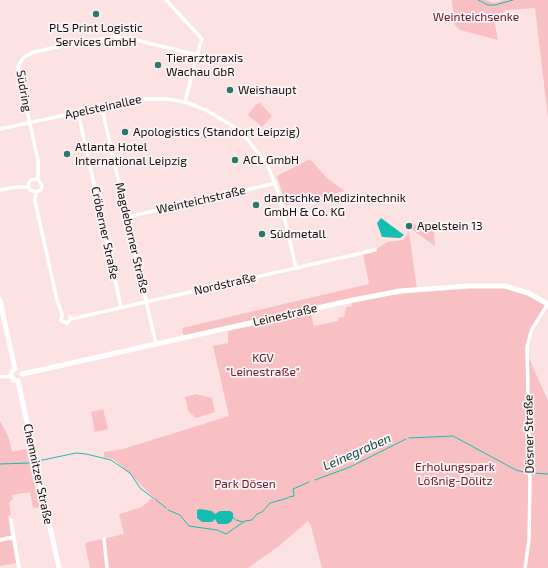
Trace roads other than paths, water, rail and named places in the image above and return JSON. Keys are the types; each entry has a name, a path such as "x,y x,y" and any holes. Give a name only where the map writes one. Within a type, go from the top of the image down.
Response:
{"main road":[{"name":"Leinestraße","path":"22,374 400,291 499,286 528,293 548,304"},
{"path":"0,300 15,369"},
{"path":"15,369 20,370 22,374 22,378 18,381 14,380 11,376 12,371 15,369"},
{"name":"Chemnitzer Straße","path":"18,381 59,568"}],"street":[{"path":"166,0 202,39 185,102"},
{"name":"Südring","path":"36,179 38,160 18,66 24,57 34,52 81,42 115,37 136,40 197,55"},
{"name":"Apelsteinallee","path":"0,129 93,109 101,110 108,105 143,98 157,98 185,102 206,110 222,119 247,139 267,164 276,183 296,268"},
{"name":"Magdeborner Straße","path":"101,110 103,113 156,344"},
{"name":"Cröberner Straße","path":"78,112 121,307"},
{"path":"28,187 30,181 36,179 41,181 42,187 36,192 35,201 57,300 62,314"},
{"name":"Weinteichstraße","path":"127,217 276,183"},
{"path":"0,190 16,187 28,187 32,191 36,192"},
{"name":"Nordstraße","path":"70,317 68,323 63,323 60,319 62,314 66,313 70,317 75,317 376,250"},
{"name":"Dösner Straße","path":"525,568 529,540 530,483 527,347 532,329 548,304"},
{"path":"0,377 11,376"},
{"path":"11,520 19,568"},
{"path":"0,540 13,538"},
{"path":"104,539 107,568"}],"water":[{"path":"381,218 404,235 400,238 382,237 377,223"},
{"path":"197,510 212,511 215,514 220,511 230,511 233,513 233,518 231,522 227,524 218,524 215,519 212,522 202,522 197,518"}],"waterway":[{"path":"478,0 488,5 495,5 513,0"},
{"name":"Leinegraben","path":"409,438 453,436 516,470 527,473"},
{"name":"Leinegraben","path":"315,480 350,467 406,439"},
{"name":"Leinegraben","path":"38,461 76,453 111,460 130,473 140,488 153,498"},
{"name":"Leinegraben","path":"0,464 30,463"},
{"name":"Leinegraben","path":"533,473 548,474"},
{"name":"Leinegraben","path":"289,497 294,496 293,489 309,482"},
{"name":"Leinegraben","path":"168,510 180,515 189,526 217,530 226,534 245,521 252,520 270,503 288,498"},
{"name":"Leinegraben","path":"155,499 166,508"},
{"name":"Leinegraben","path":"236,520 243,522"}],"place":[{"name":"PLS Print Logistic Services GmbH","path":"96,14"},
{"name":"Tierarztpraxis Wachau GbR","path":"158,65"},
{"name":"Weishaupt","path":"230,90"},
{"name":"Apologistics (Standort Leipzig)","path":"125,132"},
{"name":"Atlanta Hotel International Leipzig","path":"67,154"},
{"name":"ACL GmbH","path":"235,160"},
{"name":"dantschke Medizintechnik GmbH & Co. KG","path":"256,205"},
{"name":"Apelstein 13","path":"409,226"},
{"name":"Südmetall","path":"262,234"}],"park label":[{"name":"Weinteichsenke","path":"476,17"},
{"name":"KGV \"Leinestraße\"","path":"263,365"},
{"name":"Erholungspark Lößnig-Dölitz","path":"455,474"},
{"name":"Park Dösen","path":"245,484"}]}
